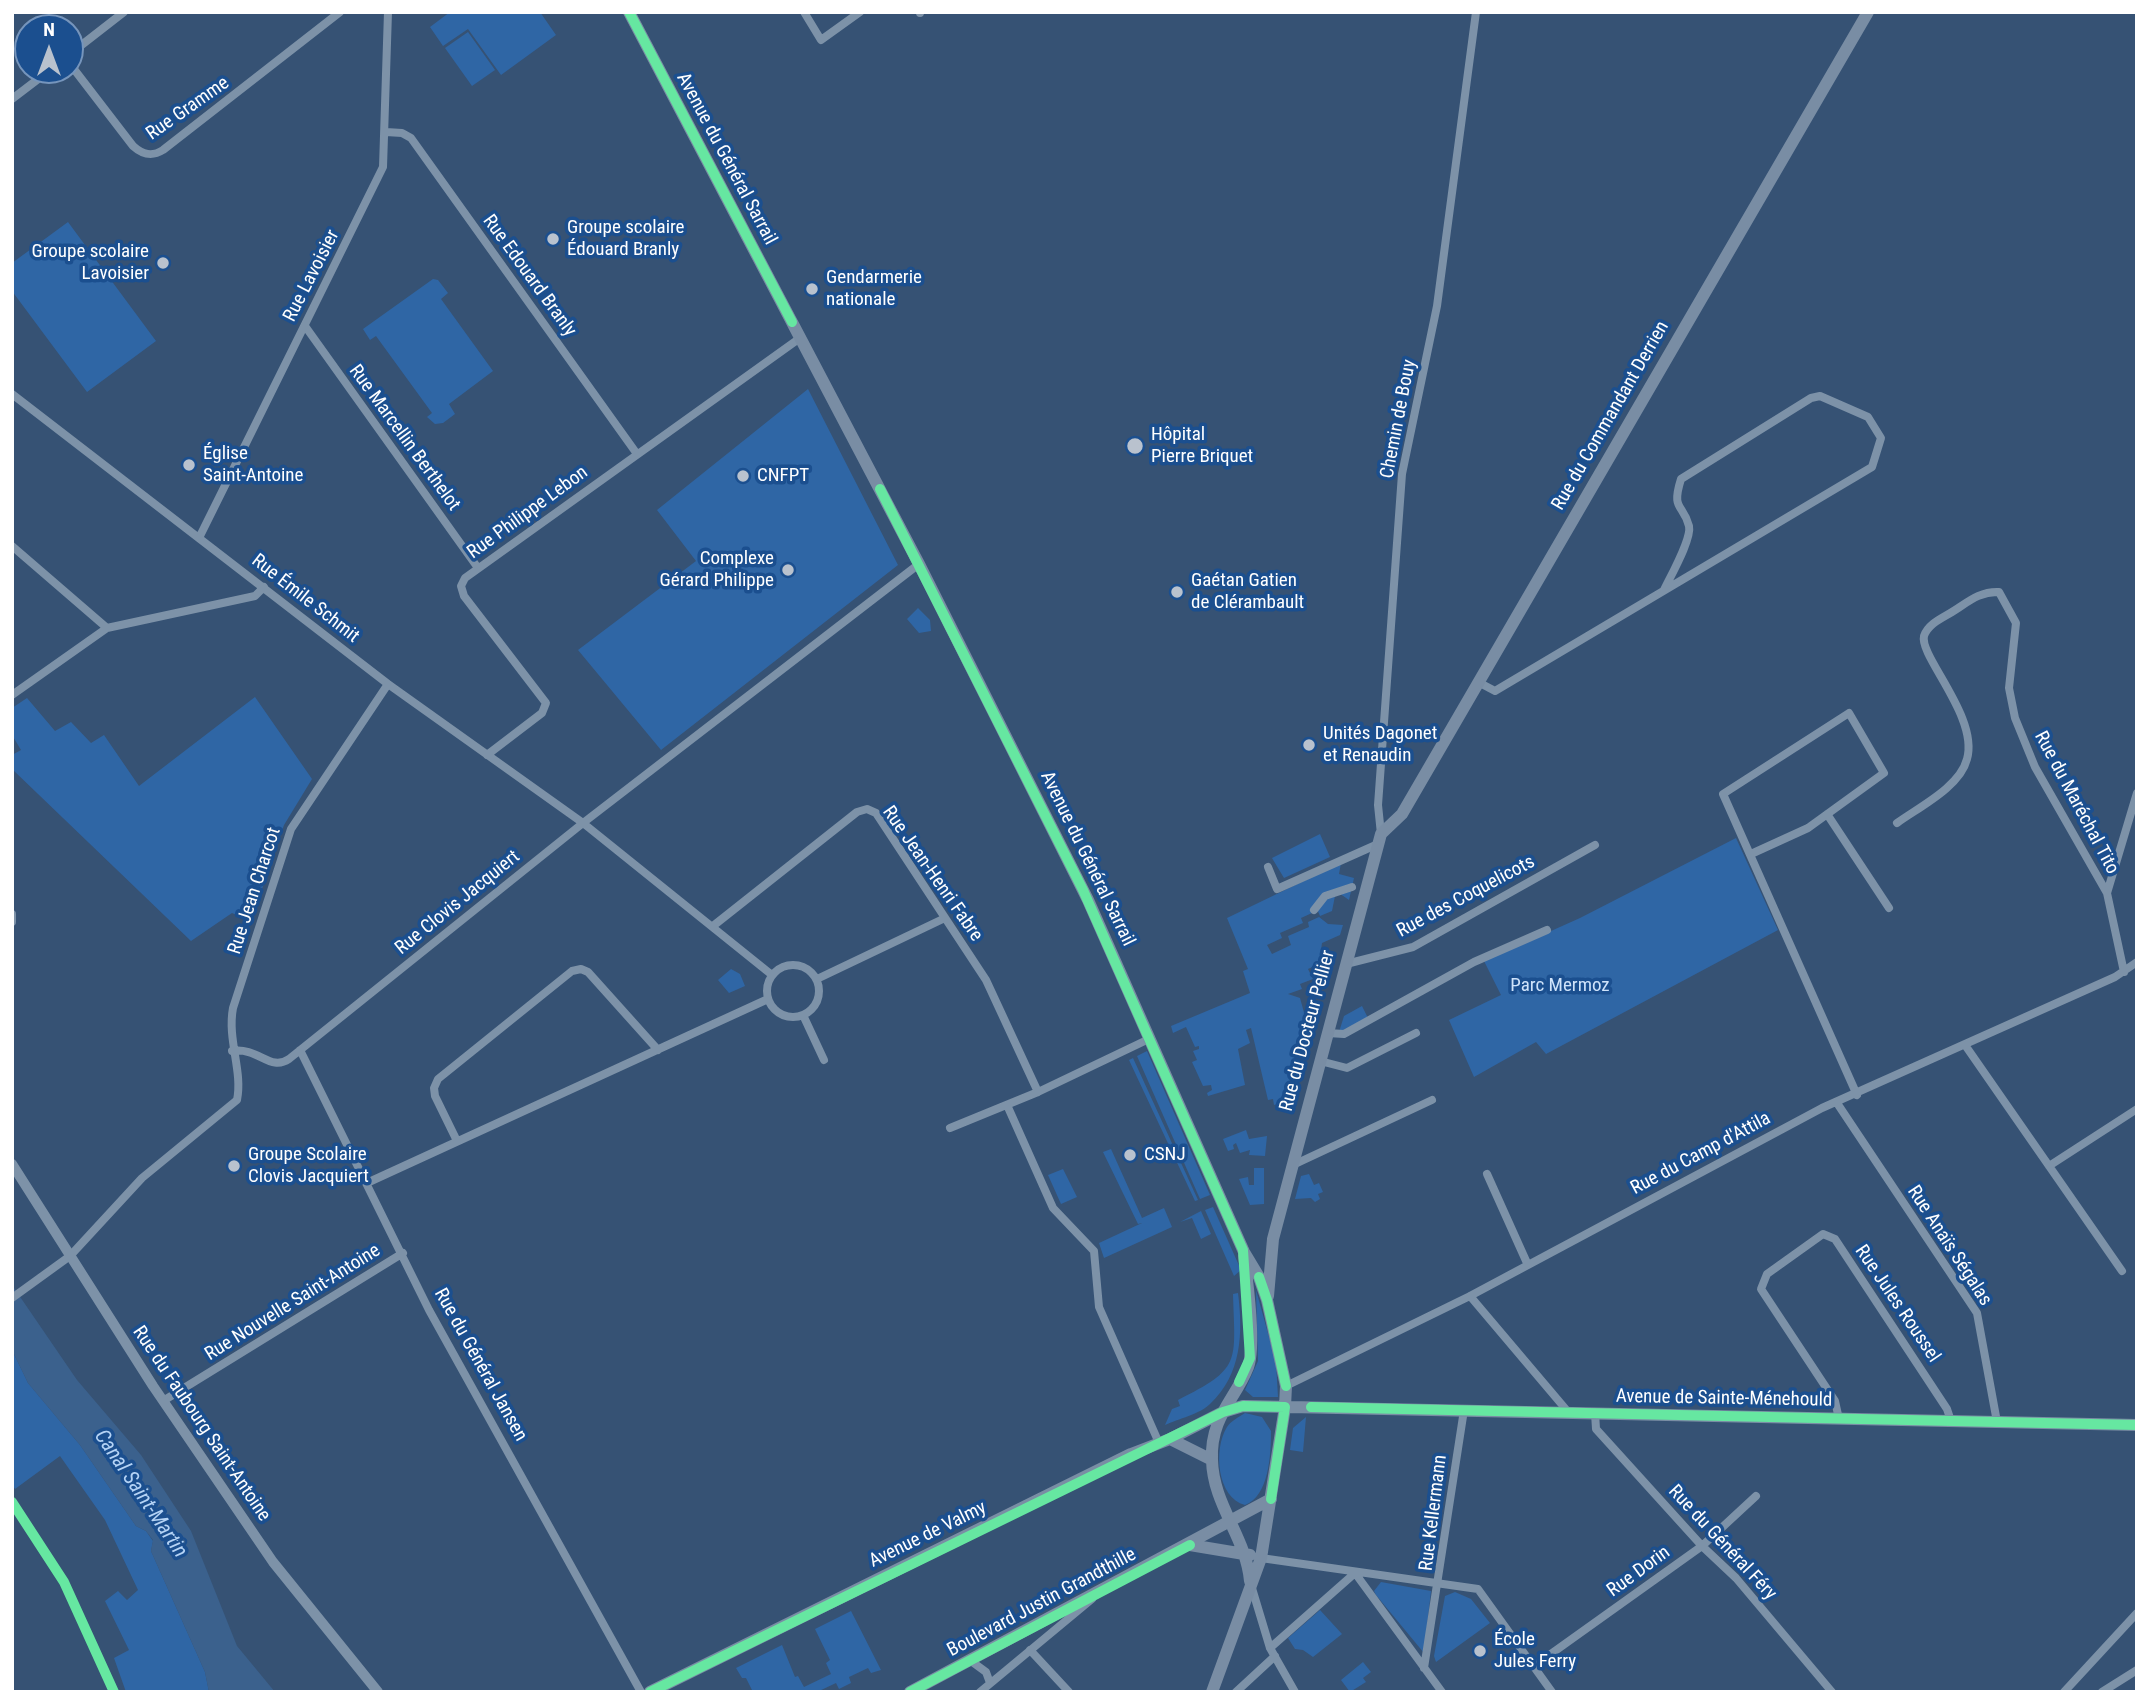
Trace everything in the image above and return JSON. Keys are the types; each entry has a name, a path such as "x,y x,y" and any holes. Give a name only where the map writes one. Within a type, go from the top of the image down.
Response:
{"main road":[{"name":"Avenue du Général Sarrail","path":"629,12 919,564 1079,881 1151,1038 1254,1277"},
{"name":"Rue du Commandant Derrien","path":"1380,839 1402,814 1868,12"},
{"name":"Rue du Docteur Pellier","path":"1267,1300 1273,1239 1380,839"},
{"name":"Rue du Docteur Pellier","path":"1254,1277 1273,1239"},
{"path":"1212,1692 1250,1581 1261,1558 1285,1406 1286,1386 1267,1300 1254,1277"},
{"path":"1250,1581 1246,1554 1224,1527 1212,1460 1215,1431 1250,1358 1254,1277"},
{"name":"Avenue de Sainte-Ménehould","path":"1223,1412 1243,1406 1285,1406 2137,1425"},
{"name":"Avenue de Valmy","path":"650,1692 1131,1454 1165,1441 1223,1412"},
{"path":"1165,1441 1212,1460"},
{"name":"Boulevard Justin Grandthille","path":"910,1692 1224,1527 1271,1499"},
{"path":"1223,1510 1246,1515"},
{"path":"1190,1545 1261,1558"}],"street":[{"path":"84,43 124,12"},
{"name":"Rue Gramme","path":"84,82 133,146 139,152 151,155 182,136 340,12"},
{"name":"Rue Lavoisier","path":"199,538 383,167 388,12"},
{"path":"804,12 821,40 860,12"},
{"name":"Chemin de Bouy","path":"1380,839 1378,805 1402,474 1437,306 1476,12"},
{"path":"12,99 32,84"},
{"name":"Rue Edouard Branly","path":"386,132 402,133 411,138 637,454"},
{"name":"Rue Marcellin Berthelot","path":"304,326 478,568"},
{"name":"Rue Philippe Lebon","path":"487,755 542,713 546,703 464,596 462,582 800,338"},
{"name":"Rue Émile Schmit","path":"12,394 388,684 583,823"},
{"path":"1478,682 1495,691 1872,467 1881,438 1868,417 1820,396 1811,398 1681,479 1676,495 1680,511 1689,525 1689,535 1664,590"},
{"path":"12,546 107,628"},
{"name":"Rue Clovis Jacquiert","path":"232,1051 253,1051 273,1064 282,1063 583,823 919,564"},
{"path":"12,695 107,628 255,596 264,587"},
{"name":"Rue du Maréchal Tito","path":"1897,823 1958,778 1967,761 1969,747 1956,701 1924,648 1924,636 1931,625 1985,592 1999,592 2016,623 2009,688 2015,718 2035,767 2107,893"},
{"name":"Rue Jean Charcot","path":"232,1051 230,1025 233,1008 291,829 388,684"},
{"path":"1751,854 1808,828 1884,773 1849,713 1723,794 1857,1095"},
{"path":"2124,972 2107,893 2137,793"},
{"name":"Rue Jean-Henri Fabre","path":"713,926 857,812 867,809 876,813 986,981 1038,1092"},
{"path":"1827,814 1889,908"},
{"path":"583,823 772,975"},
{"path":"1268,867 1277,888 1380,839"},
{"name":"Rue des Coquelicots","path":"1346,964 1413,947 1595,845"},
{"path":"1314,910 1325,896 1352,887"},
{"path":"12,914 12,922"},
{"path":"817,979 945,918"},
{"path":"1328,1033 1344,1034 1474,962 1547,930"},
{"name":"Rue du Camp d'Attila","path":"1286,1386 1470,1296 1741,1150 1837,1103 2124,972 2137,962"},
{"path":"795,964 804,967 817,979 818,1000 803,1015 786,1016 772,1007 767,991 772,975 778,969 795,964"},
{"path":"457,1141 435,1096 434,1088 438,1079 572,971 581,969 589,972 658,1050"},
{"path":"369,1182 768,999"},
{"path":"803,1015 824,1060"},
{"path":"1320,1060 1348,1069 1416,1033"},
{"path":"950,1128 999,1105 1007,1105 1038,1092 1151,1038"},
{"path":"1965,1045 2122,1271"},
{"name":"Rue du Général Jansen","path":"300,1050 369,1182 429,1310 641,1692"},
{"path":"12,1298 70,1256 142,1178 237,1100 239,1090 232,1051"},
{"path":"1293,1166 1432,1100"},
{"name":"Rue Anaïs Ségalas","path":"1837,1103 1977,1313 1997,1422"},
{"path":"1007,1105 1053,1208 1094,1251 1099,1307 1165,1441"},
{"path":"2049,1166 2137,1110"},
{"name":"Rue du Faubourg Saint-Antoine","path":"12,1164 163,1401 273,1562 378,1692"},
{"path":"1487,1174 1527,1263"},
{"name":"Rue Jules Roussel","path":"1839,1419 1835,1401 1761,1289 1767,1274 1823,1234 1835,1239 1947,1409 1951,1421"},
{"name":"Rue Nouvelle Saint-Antoine","path":"163,1401 403,1253"},
{"path":"1470,1296 1569,1413"},
{"name":"Rue Kellermann","path":"1464,1410 1440,1582 1478,1589 1552,1692"},
{"name":"Rue du Général Féry","path":"1595,1413 1596,1429 1702,1546 1736,1578 1832,1692"},
{"name":"Rue Dorin","path":"1534,1666 1702,1546 1756,1496"},
{"path":"12,1502 64,1582 114,1692"},
{"path":"1261,1558 1355,1573 1440,1582 1424,1668"},
{"path":"1236,1692 1273,1652 1355,1573"},
{"path":"1355,1573 1442,1692"},
{"path":"1250,1581 1273,1652 1295,1692"},
{"path":"980,1692 1100,1593"},
{"path":"2064,1692 2137,1613"},
{"path":"1030,1650 1069,1692"},
{"path":"971,1661 986,1672 990,1683"},
{"path":"2102,1692 2137,1670"}],"green space":[{"path":"450,12 540,12 556,35 501,75 468,29 443,46 430,27"},
{"path":"468,32 495,70 472,86 445,48"},
{"path":"68,222 156,341 87,392 12,291 12,263"},
{"path":"433,279 438,280 448,293 441,299 493,371 449,404 455,414 443,423 435,424 427,417 432,413 376,336 370,340 363,329"},
{"name":"Complexe Gérard Philippe","path":"808,389 898,565 661,750 578,650 696,561 657,510"},
{"path":"918,608 930,620 931,631 919,633 907,619"},
{"path":"255,697 312,779 284,825 251,921 232,913 191,941 12,769 12,755 21,750 12,735 12,708 27,698 55,731 71,722 91,743 104,735 139,786"},
{"path":"1320,834 1330,857 1284,878 1272,858"},
{"name":"Parc Mermoz","path":"1736,838 1778,930 1546,1054 1536,1042 1474,1077 1449,1020 1501,995 1484,961 1580,918"},
{"path":"1341,863 1339,874 1354,878 1349,900 1336,891 1332,911 1320,916 1317,909 1311,911 1312,913 1301,918 1303,923 1280,933 1282,938 1267,945 1272,954 1291,945 1288,936 1309,927 1308,922 1319,917 1328,924 1343,925 1340,935 1322,943 1319,964 1308,969 1313,979 1300,984 1302,989 1288,994 1300,998 1305,1016 1308,1015 1301,1047 1296,1047 1287,1101 1274,1105 1273,1099 1268,1100 1251,1028 1246,1030 1250,1043 1238,1049 1245,1085 1208,1096 1207,1093 1212,1090 1211,1085 1203,1086 1192,1062 1197,1060 1193,1051 1199,1049 1199,1046 1195,1047 1186,1027 1173,1033 1171,1026 1250,993 1243,971 1248,969 1227,918"},
{"path":"731,969 740,974 745,986 729,993 718,980"},
{"path":"1362,1006 1368,1018 1339,1032 1344,1016"},
{"path":"1147,1051 1210,1195 1200,1199 1137,1056"},
{"path":"1133,1058 1198,1200 1195,1201 1129,1060"},
{"path":"1246,1130 1249,1139 1267,1136 1265,1156 1249,1155 1250,1150 1240,1153 1236,1143 1233,1145 1234,1149 1228,1151 1223,1139"},
{"path":"1111,1149 1142,1218 1164,1208 1172,1227 1104,1258 1099,1243 1142,1223 1138,1224 1103,1152"},
{"path":"1254,1168 1264,1168 1264,1204 1250,1205 1239,1179 1248,1177 1249,1185 1254,1185"},
{"path":"1063,1169 1077,1197 1061,1204 1048,1175"},
{"path":"1309,1174 1314,1185 1319,1183 1323,1192 1318,1194 1320,1199 1315,1202 1311,1198 1295,1199 1301,1176"},
{"path":"1213,1207 1241,1270 1234,1276 1205,1210"},
{"path":"1201,1211 1211,1234 1201,1239 1192,1218 1180,1222"},
{"path":"1256,1290 1276,1362 1278,1397 1253,1397 1245,1390 1258,1361"},
{"path":"1238,1293 1240,1338 1229,1380 1206,1408 1165,1425 1172,1409 1180,1406 1178,1400 1214,1380 1230,1361 1234,1335 1233,1294"},
{"path":"12,1350 28,1383 80,1445 136,1526 146,1531 153,1541 151,1551 205,1672 209,1692 126,1692 114,1658 129,1650 105,1601 118,1591 127,1600 138,1590 105,1520 60,1456 15,1489 12,1484"},
{"path":"1245,1413 1262,1417 1271,1431 1269,1463 1264,1484 1253,1500 1245,1505 1228,1493 1220,1472 1219,1460 1227,1427"},
{"path":"1306,1417 1303,1452 1290,1450 1293,1428"},
{"path":"1381,1582 1431,1591 1424,1653 1376,1595 1374,1591"},
{"path":"1455,1592 1471,1599 1490,1623 1436,1662 1434,1656 1445,1596"},
{"path":"1320,1610 1342,1634 1313,1657 1303,1650 1295,1649 1288,1638"},
{"path":"851,1611 881,1670 871,1673 868,1668 849,1677 851,1683 839,1689 836,1683 817,1692 753,1692 746,1678 742,1678 736,1668 782,1645 795,1677 798,1676 804,1687 831,1674 826,1663 830,1660 815,1629"},
{"path":"1363,1662 1371,1672 1363,1678 1366,1682 1350,1692 1341,1680"}],"water":[{"name":"Canal Saint-Martin","path":"12,1285 77,1380 141,1455 191,1531 237,1646 275,1692 209,1692 205,1672 151,1551 153,1540 146,1531 136,1526 80,1445 28,1383 12,1350"}],"cycle path":[{"path":"629,12 792,322"},
{"path":"880,489 1083,890 1243,1250 1250,1358 1239,1382"},
{"path":"1259,1277 1267,1300 1286,1386"},
{"path":"650,1692 1223,1412 1243,1406 1285,1407 1271,1499"},
{"path":"1311,1407 2137,1425"},
{"path":"12,1502 64,1582 114,1692"},
{"path":"910,1692 1190,1545"}],"place":[{"name":"Groupe scolaire Édouard Branly","path":"553,239"},
{"name":"Groupe scolaire Lavoisier","path":"163,263"},
{"name":"Gendarmerie nationale","path":"812,289"},
{"name":"Hôpital Pierre Briquet","path":"1135,446"},
{"name":"Église Saint-Antoine","path":"189,465"},
{"name":"CNFPT","path":"743,476"},
{"name":"Complexe Gérard Philippe","path":"788,570"},
{"name":"Gaétan Gatien de Clérambault","path":"1177,592"},
{"name":"Unités Dagonet et Renaudin","path":"1309,745"},
{"name":"CSNJ","path":"1130,1155"},
{"name":"Groupe Scolaire Clovis Jacquiert","path":"234,1166"},
{"name":"École Jules Ferry","path":"1480,1651"}]}
